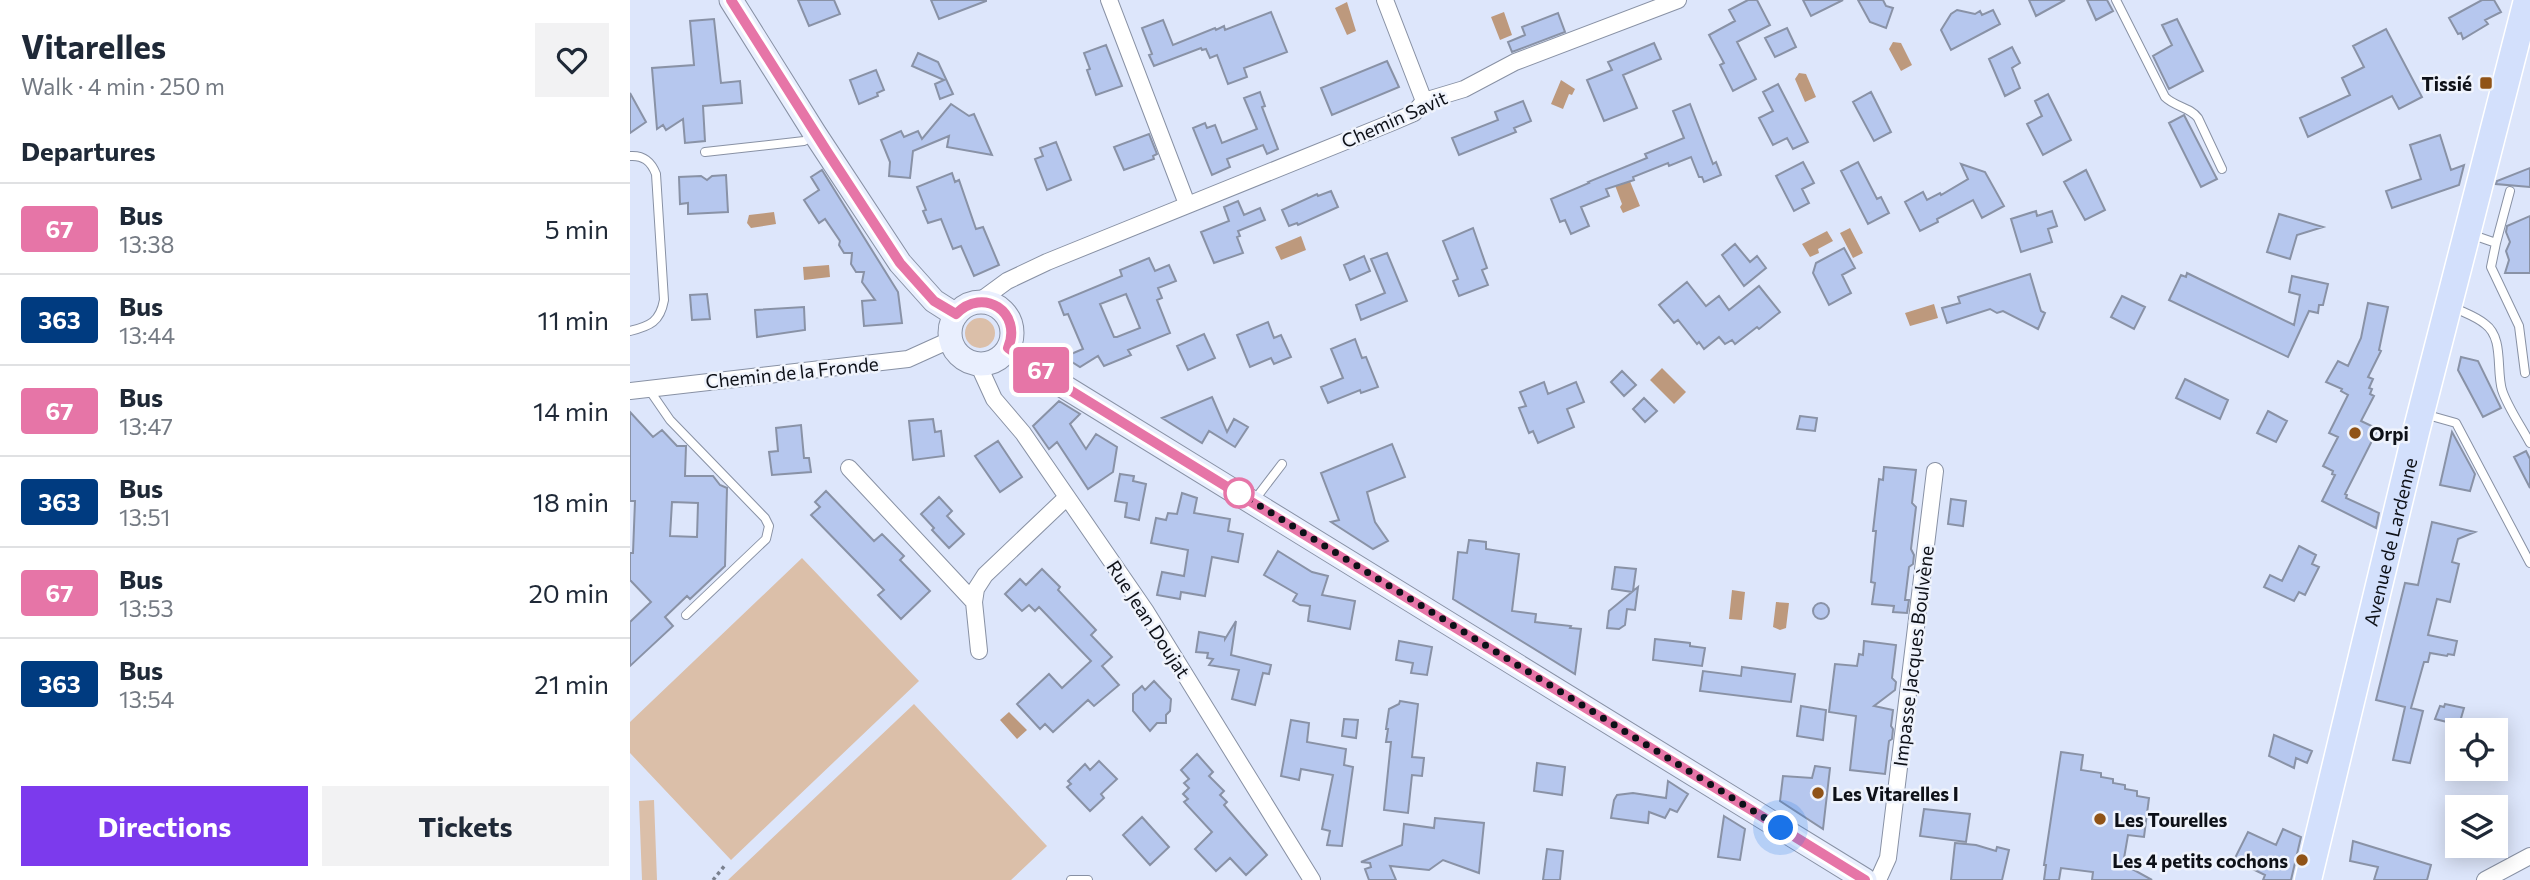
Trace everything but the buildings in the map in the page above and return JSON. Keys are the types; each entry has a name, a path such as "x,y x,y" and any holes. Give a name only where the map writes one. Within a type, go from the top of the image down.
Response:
{"main road":[{"path":"731,0 900,263 934,301 956,314"},
{"name":"Avenue de Lardenne","path":"2308,880 2421,413 2527,0"},
{"path":"977,303 991,303 1006,315 1011,328 1008,348 992,362 978,364 957,354 950,340 956,314 965,306 977,303"},
{"path":"1008,348 1060,384 1865,880"}],"street":[{"path":"1110,0 1187,204"},
{"path":"1385,0 1424,101"},
{"name":"Chemin Savit","path":"977,303 1023,273 1414,113 1424,101 1464,89 1515,62 1678,0"},
{"name":"Chemin de la Fronde","path":"630,391 908,359 950,340"},
{"name":"Rue Jean Doujat","path":"978,364 994,399 1023,433 1145,610 1312,880"},
{"path":"849,468 974,602"},
{"name":"Impasse Jacques Boulvène","path":"1878,880 1888,858 1935,471"},
{"path":"979,651 974,602 976,589 985,575 1067,497"},
{"path":"2485,880 2530,856"}],"lane":[{"path":"2116,0 2165,97 2198,118 2222,169"},
{"path":"705,152 804,141 815,134"},
{"path":"630,156 638,155 647,160 656,174 664,300 662,313 655,321 630,331"},
{"path":"2510,191 2491,267 2519,326 2525,373"},
{"path":"2467,233 2496,243"},
{"path":"2449,305 2485,324 2493,332 2497,341 2499,378 2503,393 2530,443"},
{"path":"649,388 670,420 765,518 769,526 766,539 686,615"},
{"path":"2421,413 2456,423 2530,563"},
{"path":"1253,502 1282,464"},
{"path":"1071,880 1087,880"}],"path":[{"path":"713,880 726,864"}],"shaded area":[{"path":"1347,2 1356,31 1347,35 1335,8"},
{"path":"1504,12 1512,35 1500,40 1491,17"},
{"path":"1893,42 1901,43 1912,65 1901,71 1889,49"},
{"path":"1799,73 1806,74 1816,97 1805,102 1795,79"},
{"path":"1561,80 1575,89 1572,95 1569,94 1563,109 1551,104"},
{"path":"1627,174 1640,206 1623,213 1613,180"},
{"path":"774,212 776,224 751,228 747,223 749,215"},
{"path":"1850,228 1863,253 1853,258 1840,233"},
{"path":"1827,231 1833,241 1810,257 1802,244"},
{"path":"1301,236 1306,250 1281,260 1275,247"},
{"path":"829,265 830,277 804,280 803,267"},
{"path":"1934,304 1938,318 1910,326 1905,313"},
{"path":"980,318 991,322 995,333 991,344 980,348 969,344 965,333 969,322"},
{"path":"1662,368 1686,392 1674,404 1650,380"},
{"path":"802,558 919,681 731,860 630,753 630,722"},
{"path":"1732,590 1745,592 1742,620 1729,619"},
{"path":"1776,602 1789,603 1786,628 1780,630 1773,627"},
{"path":"914,704 1047,846 1011,880 728,880"},
{"path":"1009,712 1027,730 1017,739 1000,720"},
{"path":"654,800 657,880 642,880 639,801"}],"bus line":[{"name":"67","path":"731,0 877,229 900,263 934,301 956,314 971,304 986,302 997,306 1006,315 1011,328 1008,348 1060,384 1865,880"}],"place":[{"name":"Tissié","path":"2486,83"},
{"name":"Orpi","path":"2355,433"},
{"name":"Les Vitarelles I","path":"1818,793"},
{"name":"Les Tourelles","path":"2100,819"},
{"name":"Les 4 petits cochons","path":"2302,860"}],"route":[{"path":"1239,493 1781,828"}]}
